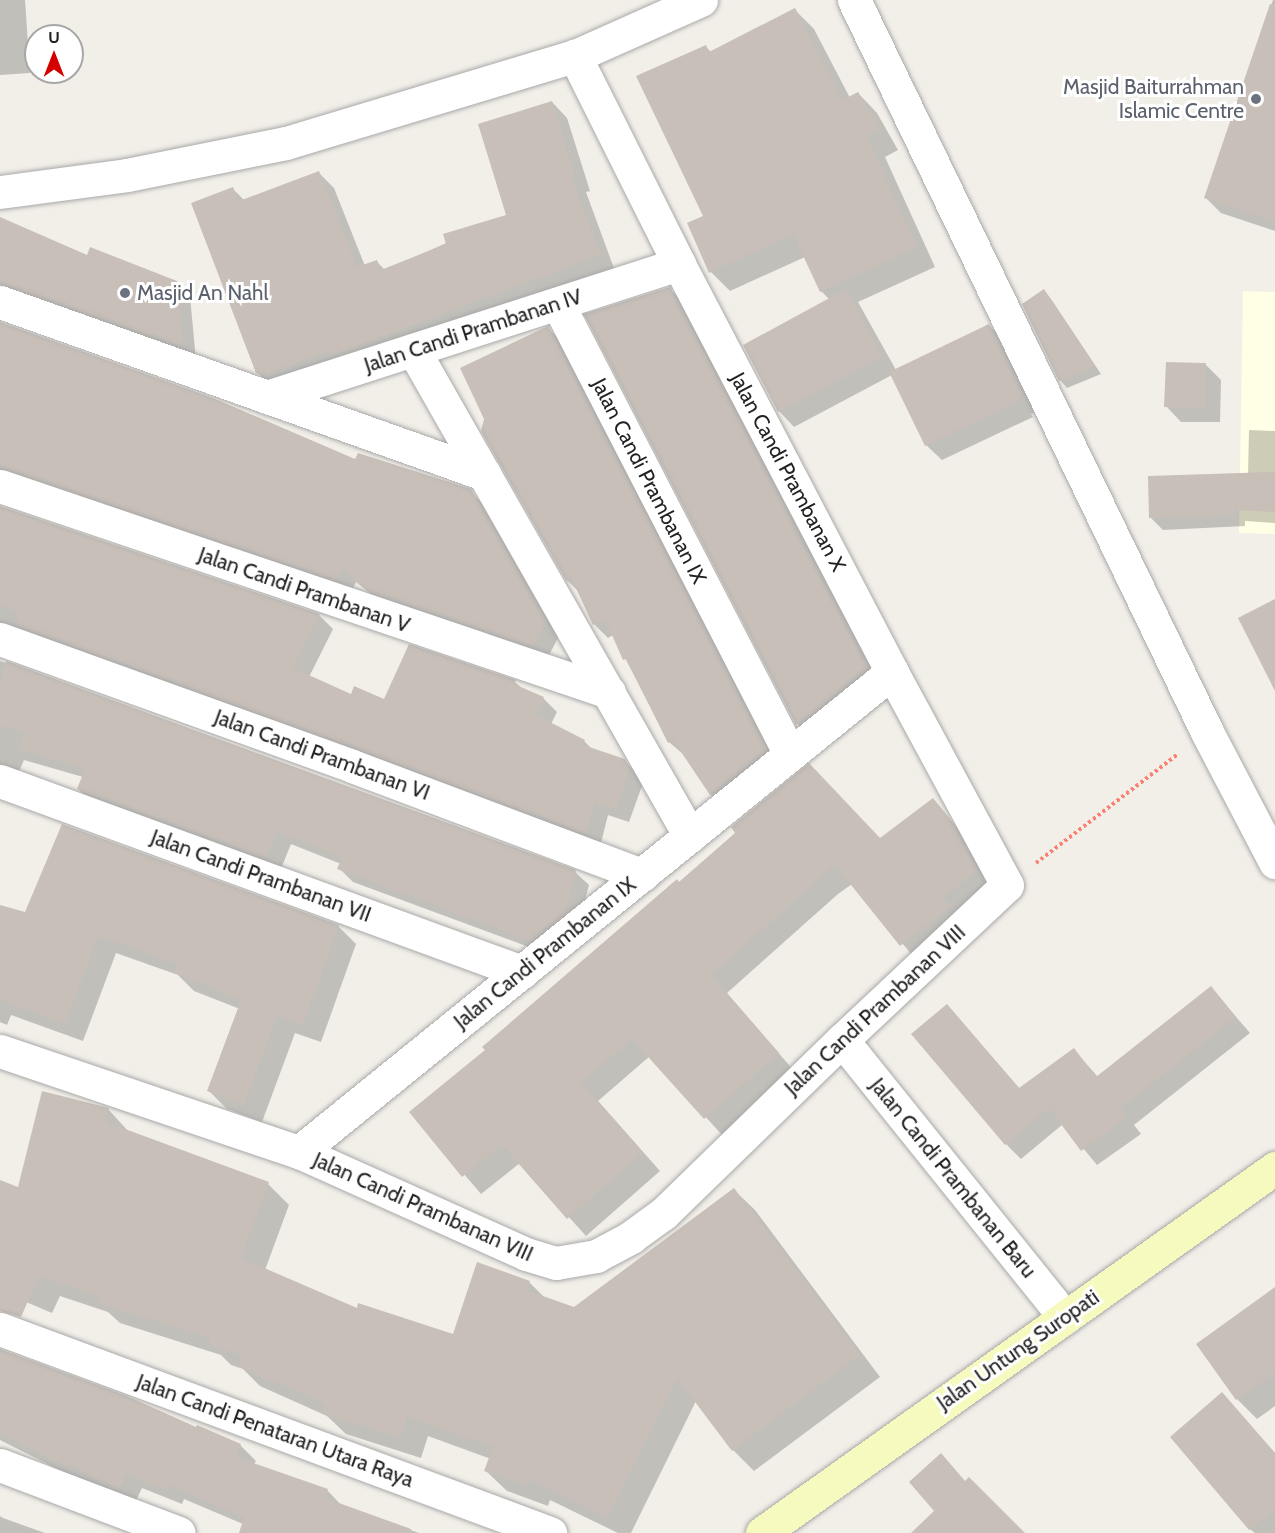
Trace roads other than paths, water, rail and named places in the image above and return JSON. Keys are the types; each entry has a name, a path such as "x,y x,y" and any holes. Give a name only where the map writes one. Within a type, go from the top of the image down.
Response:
{"main road":[{"name":"Jalan Untung Suropati","path":"762,1533 1275,1168"}],"street":[{"path":"0,192 127,175 286,143 575,56 701,0"},
{"path":"854,0 1208,732 1275,862"},
{"name":"Jalan Candi Prambanan X","path":"575,56 679,264 892,672 1007,885"},
{"name":"Jalan Candi Prambanan IV","path":"267,397 679,264"},
{"path":"0,302 484,474"},
{"name":"Jalan Candi Prambanan IX","path":"558,304 790,754"},
{"path":"414,351 690,836"},
{"name":"Jalan Candi Prambanan V","path":"0,486 609,692"},
{"name":"Jalan Candi Prambanan VI","path":"0,639 352,766 642,875"},
{"name":"Jalan Candi Prambanan IX","path":"299,1152 892,672"},
{"name":"Jalan Candi Prambanan VII","path":"0,781 522,972"},
{"name":"Jalan Candi Prambanan VIII","path":"0,1051 299,1152 526,1254 556,1263 596,1256 631,1237 664,1213 842,1040 1007,885"},
{"name":"Jalan Candi Prambanan Baru","path":"842,1040 1065,1317"},
{"name":"Jalan Candi Penataran Utara Raya","path":"0,1329 550,1533"},
{"path":"0,1465 165,1531"}],"place":[{"name":"Masjid Baiturrahman Islamic Centre","path":"1256,99"},
{"name":"Masjid An Nahl","path":"125,293"}]}
